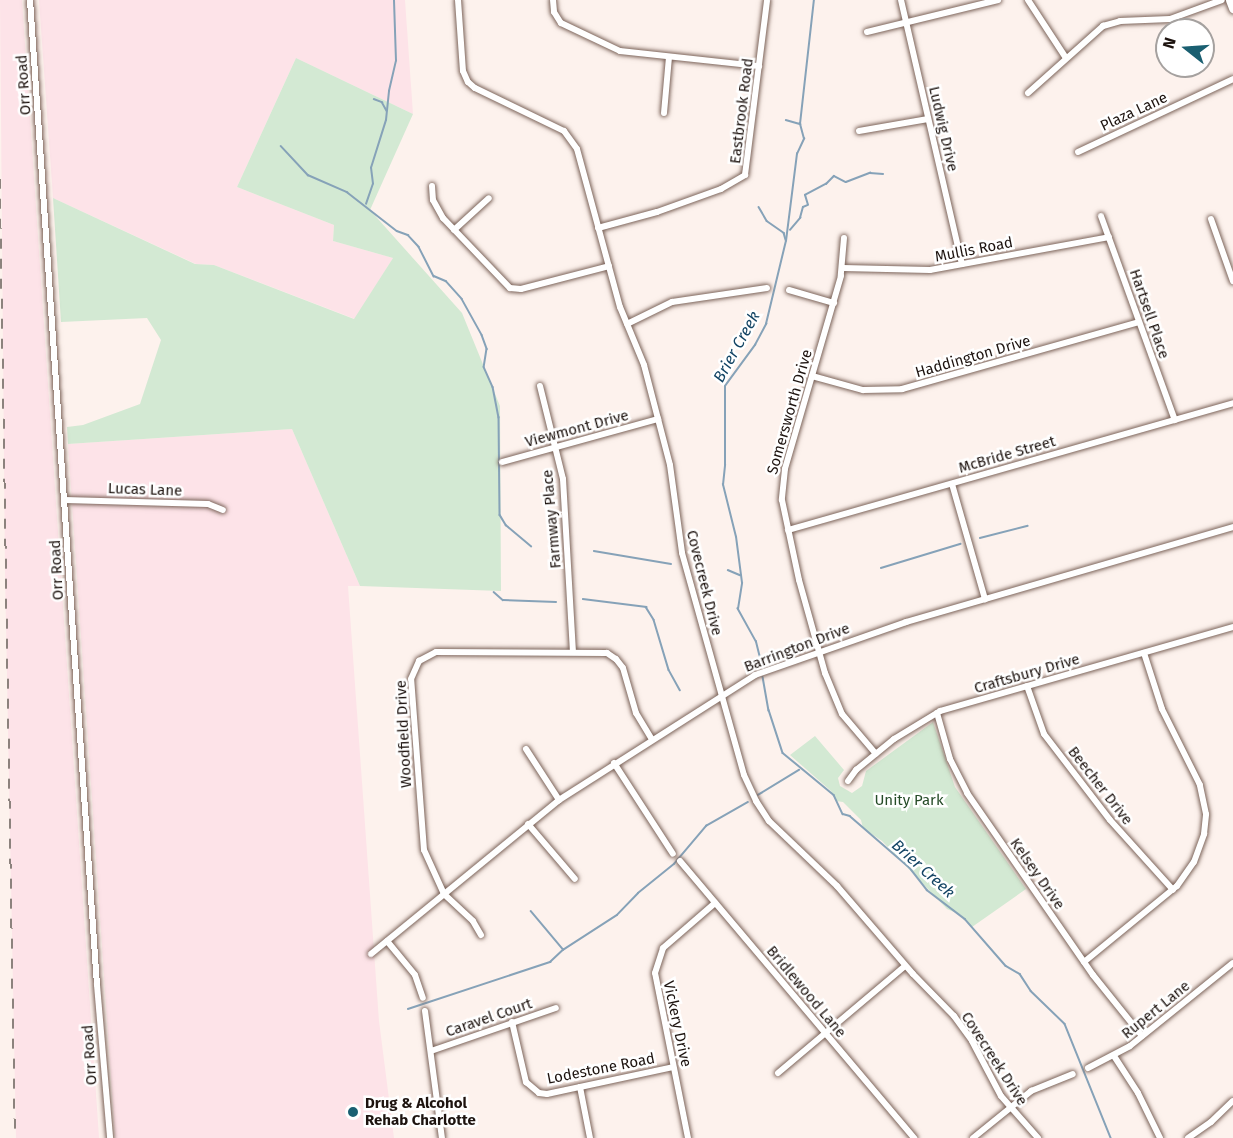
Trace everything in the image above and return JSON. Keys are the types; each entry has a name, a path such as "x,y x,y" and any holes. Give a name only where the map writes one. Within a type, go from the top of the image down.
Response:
{"main road":[{"path":"1230,0 1233,8"}],"street":[{"name":"Orr Road","path":"30,0 97,985 110,1138"},
{"name":"Covecreek Drive","path":"458,0 463,71 468,82 475,88 557,127 570,136 577,149 627,324 639,348 670,465 681,553 744,775 760,808 837,886 905,966 966,1032 1009,1108 1038,1138"},
{"path":"553,0 554,12 564,25 621,51 759,66"},
{"name":"Eastbrook Road","path":"598,228 657,212 741,179 748,168 767,0"},
{"name":"Ludwig Drive","path":"901,0 962,264"},
{"path":"867,32 998,0"},
{"path":"1028,0 1066,58"},
{"path":"1028,93 1099,29 1111,23 1170,19 1222,0"},
{"path":"664,113 669,57"},
{"name":"Plaza Lane","path":"1077,152 1233,79"},
{"path":"859,131 928,119"},
{"path":"432,186 436,207 454,230 502,283 515,289 609,266"},
{"path":"454,230 489,198"},
{"name":"Hartsell Place","path":"1101,216 1175,420"},
{"path":"1211,219 1233,281"},
{"name":"Mullis Road","path":"843,268 920,271 1109,237"},
{"name":"Somersworth Drive","path":"844,238 843,268 784,475 782,500 818,651 837,706 876,754"},
{"path":"627,324 672,302 766,288"},
{"path":"789,290 834,303"},
{"name":"Haddington Drive","path":"812,376 863,390 902,389 1139,322"},
{"name":"Farmway Place","path":"540,386 556,447 565,496 573,652"},
{"name":"McBride Street","path":"788,530 1233,403"},
{"name":"Viewmont Drive","path":"502,462 658,419"},
{"path":"952,484 985,599"},
{"name":"Lucas Lane","path":"65,500 208,504 223,510"},
{"name":"Barrington Drive","path":"371,954 559,800 721,695 762,672 818,651 985,599 1233,527"},
{"name":"Craftsbury Drive","path":"848,781 876,754 912,727 937,713 1233,627"},
{"name":"Woodfield Drive","path":"481,935 473,921 444,894 427,861 421,836 411,679 417,664 436,652 601,652 619,662 636,713 652,740"},
{"path":"1084,962 1173,890 1198,855 1205,827 1204,801 1196,774 1162,709 1144,653"},
{"name":"Beecher Drive","path":"1027,686 1044,734 1110,820 1173,890"},
{"name":"Kelsey Drive","path":"937,713 961,783 1084,962 1142,1036"},
{"path":"526,748 559,800"},
{"path":"614,763 674,854"},
{"path":"528,824 575,879"},
{"name":"Bridlewood Lane","path":"680,861 914,1138"},
{"name":"Vickery Drive","path":"688,1138 655,982 656,965 661,951 669,941 715,903"},
{"path":"387,940 415,975 423,998"},
{"name":"Rupert Lane","path":"1088,1068 1114,1056 1142,1036 1233,963"},
{"path":"778,1073 905,966"},
{"name":"Caravel Court","path":"431,1051 556,1008"},
{"path":"425,1011 442,1138"},
{"name":"Lodestone Road","path":"512,1022 524,1076 530,1086 544,1094 673,1067"},
{"path":"1114,1056 1138,1093 1160,1138"},
{"path":"974,1138 1031,1091 1073,1074"},
{"path":"580,1088 590,1138"},
{"path":"1188,1138 1211,1122 1233,1101"}],"shaded area":[{"path":"0,0 22,0 99,1138 16,1138 5,574"},
{"path":"39,0 405,0 413,114 296,58 237,187 334,225 333,241 393,258 355,319 214,265 196,264 53,198"},
{"path":"292,429 360,586 348,586 379,1021 394,1138 115,1138 68,444"}],"green space":[{"path":"296,58 413,114 370,210 462,313 500,406 501,591 360,586 292,429 68,444 67,427 83,425 140,404 161,340 147,318 61,322 53,198 195,264 214,265 354,319 393,258 333,241 334,225 237,187"},
{"name":"Unity Park","path":"933,722 955,787 1026,889 972,927 961,915 947,909 882,841 863,828 861,820 843,802 836,801 831,791 790,755 815,736 844,770 838,778 840,786 852,793 862,786 866,771"}],"waterway":[{"path":"366,204 373,184 371,168 386,120 389,91 396,61 394,0"},
{"name":"Brier Creek","path":"762,666 756,642 738,609 742,583 736,537 723,485 725,386 755,345 766,324 786,241 797,154 804,139 800,124 814,0"},
{"path":"374,99 382,102 387,111"},
{"path":"786,120 800,124"},
{"path":"281,146 308,175 347,192 397,231 408,235 419,247 434,276 446,281 462,299 487,349 484,367 493,387 499,417 500,515 506,525 531,546"},
{"path":"790,230 800,218 803,207 808,205 805,195 826,184 834,176 846,182 870,173 883,174"},
{"path":"759,207 767,221 784,233 786,240"},
{"path":"980,538 1027,526"},
{"path":"881,568 960,544"},
{"path":"594,551 671,564"},
{"path":"728,570 740,575"},
{"path":"494,592 503,600 556,602"},
{"path":"583,599 646,607 654,620 669,670 680,690"},
{"path":"754,666 760,664"},
{"name":"Brier Creek","path":"763,677 769,710 783,753 834,795 843,814 850,816 910,868 927,890 965,919 1006,966 1020,974 1031,991 1065,1024 1111,1138"},
{"path":"758,795 799,770"},
{"path":"408,1009 550,962 563,950 617,915 638,893 674,864 706,826 748,802"},
{"path":"531,911 563,949"}],"railway":[{"path":"0,179 15,1138"}],"place":[{"name":"Drug & Alcohol Rehab Charlotte","path":"353,1112"}]}
